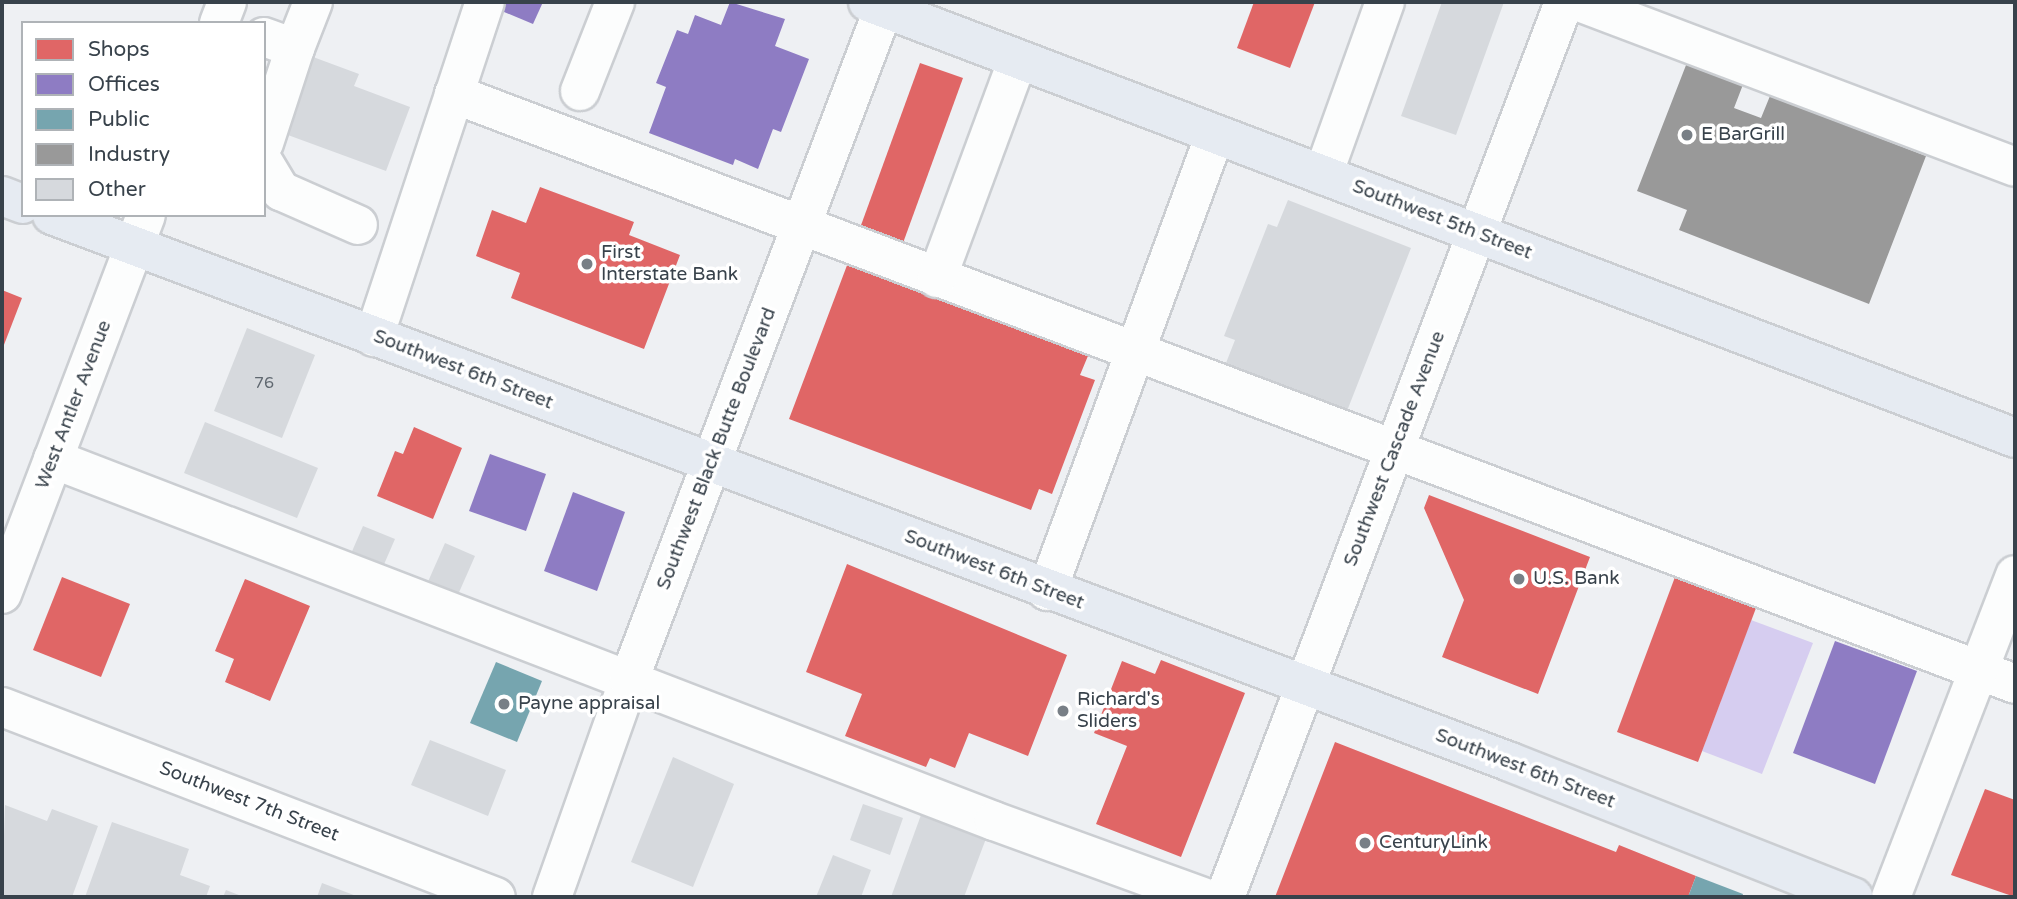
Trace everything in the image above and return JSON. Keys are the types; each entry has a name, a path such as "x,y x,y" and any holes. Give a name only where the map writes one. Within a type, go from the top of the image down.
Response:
{"main road":[{"name":"Southwest 5th Street","path":"879,4 2015,438"},
{"path":"2,196 21,203"},
{"name":"Southwest 6th Street","path":"63,217 140,231 374,337 1047,591 1305,685 1853,897"}],"street":[{"path":"266,130 279,42 313,2"},
{"path":"374,337 485,2"},
{"path":"580,91 615,2"},
{"path":"1323,175 1385,2"},
{"name":"Southwest Cascade Avenue","path":"1225,897 1564,2"},
{"path":"1579,2 2015,167"},
{"name":"Southwest Black Butte Boulevard","path":"552,897 629,680 802,226 879,4"},
{"path":"937,278 1018,59"},
{"path":"454,94 2015,684"},
{"path":"1047,591 1137,354 1215,134"},
{"path":"266,166 281,191 358,225"},
{"name":"West Antler Avenue","path":"2,594 140,231"},
{"path":"53,459 1203,897"},
{"path":"1891,897 2015,575"},
{"name":"Southwest 7th Street","path":"2,707 496,897"}],"shaded area":[{"path":"1751,620 1813,643 1762,774 1702,751"}],"building: Shops":[{"path":"1254,2 1315,2 1290,68 1237,48"},
{"path":"920,63 963,78 903,243 860,228"},
{"name":"First Interstate Bank","path":"540,187 634,222 629,235 680,255 644,349 511,298 520,273 476,256 492,210 526,223"},
{"path":"849,260 1090,351 1080,375 1095,380 1052,494 1039,489 1031,510 789,419"},
{"path":"2,290 22,298 2,350"},
{"path":"414,427 462,448 433,519 377,496 395,451 403,454"},
{"name":"U.S. Bank","path":"1429,495 1590,557 1538,694 1442,657 1464,600 1424,508"},
{"path":"847,564 1067,655 1028,756 969,733 955,768 930,758 926,767 845,736 862,694 806,672"},
{"path":"1678,569 1759,600 1698,762 1617,732"},
{"path":"62,577 130,604 101,677 33,650"},
{"path":"245,579 310,606 270,701 225,682 234,659 215,651"},
{"path":"1161,660 1245,693 1181,857 1096,824 1127,746 1094,733 1122,661 1155,674"},
{"path":"1335,742 1616,852 1619,845 1696,876 1688,897 1275,897"},
{"path":"1985,789 2015,800 2015,897 1951,875"}],"building: Offices":[{"path":"500,2 543,2 533,24 497,9"},
{"path":"730,2 785,19 775,46 809,59 781,132 773,129 758,169 735,159 733,165 649,133 666,87 656,83 677,30 688,34 695,15 721,25"},
{"path":"490,454 546,474 526,531 469,511"},
{"path":"573,492 625,512 597,591 544,571"},
{"path":"1835,641 1917,671 1875,784 1793,753"}],"building: Public":[{"path":"496,662 542,681 517,742 470,723"},
{"path":"1696,876 1743,894 1742,897 1688,897"}],"building: Industry":[{"path":"1688,60 1744,82 1734,108 1761,118 1770,96 1926,156 1869,304 1679,230 1687,210 1637,191"}],"building: Other":[{"path":"1442,2 1504,2 1456,135 1401,116"},
{"path":"305,54 359,74 354,86 410,107 386,171 277,131"},
{"path":"1288,200 1411,248 1347,411 1226,363 1235,340 1224,336 1268,224 1277,227"},
{"path":"247,328 315,355 282,438 214,411"},
{"path":"205,422 318,468 297,518 184,473"},
{"path":"363,526 395,539 382,569 350,556"},
{"path":"445,543 475,556 457,597 427,584"},
{"path":"430,740 506,770 488,816 411,785"},
{"path":"673,757 734,784 693,887 631,862"},
{"path":"863,804 903,818 890,855 850,840"},
{"path":"925,804 990,828 964,897 891,897"},
{"path":"5,805 47,821 52,809 98,826 72,897 2,897"},
{"path":"112,822 189,849 180,875 210,886 206,897 85,897"},
{"path":"833,855 871,870 861,897 816,897"},
{"path":"322,883 359,897 317,897"},
{"path":"226,890 244,897 223,897"}],"place":[{"name":"E BarGrill","path":"1687,135"},
{"name":"First Interstate Bank","path":"587,264"},
{"name":"U.S. Bank","path":"1519,579"},
{"name":"Payne appraisal","path":"504,704"},
{"name":"Richard's Sliders","path":"1063,711"},
{"name":"CenturyLink","path":"1365,843"}]}
